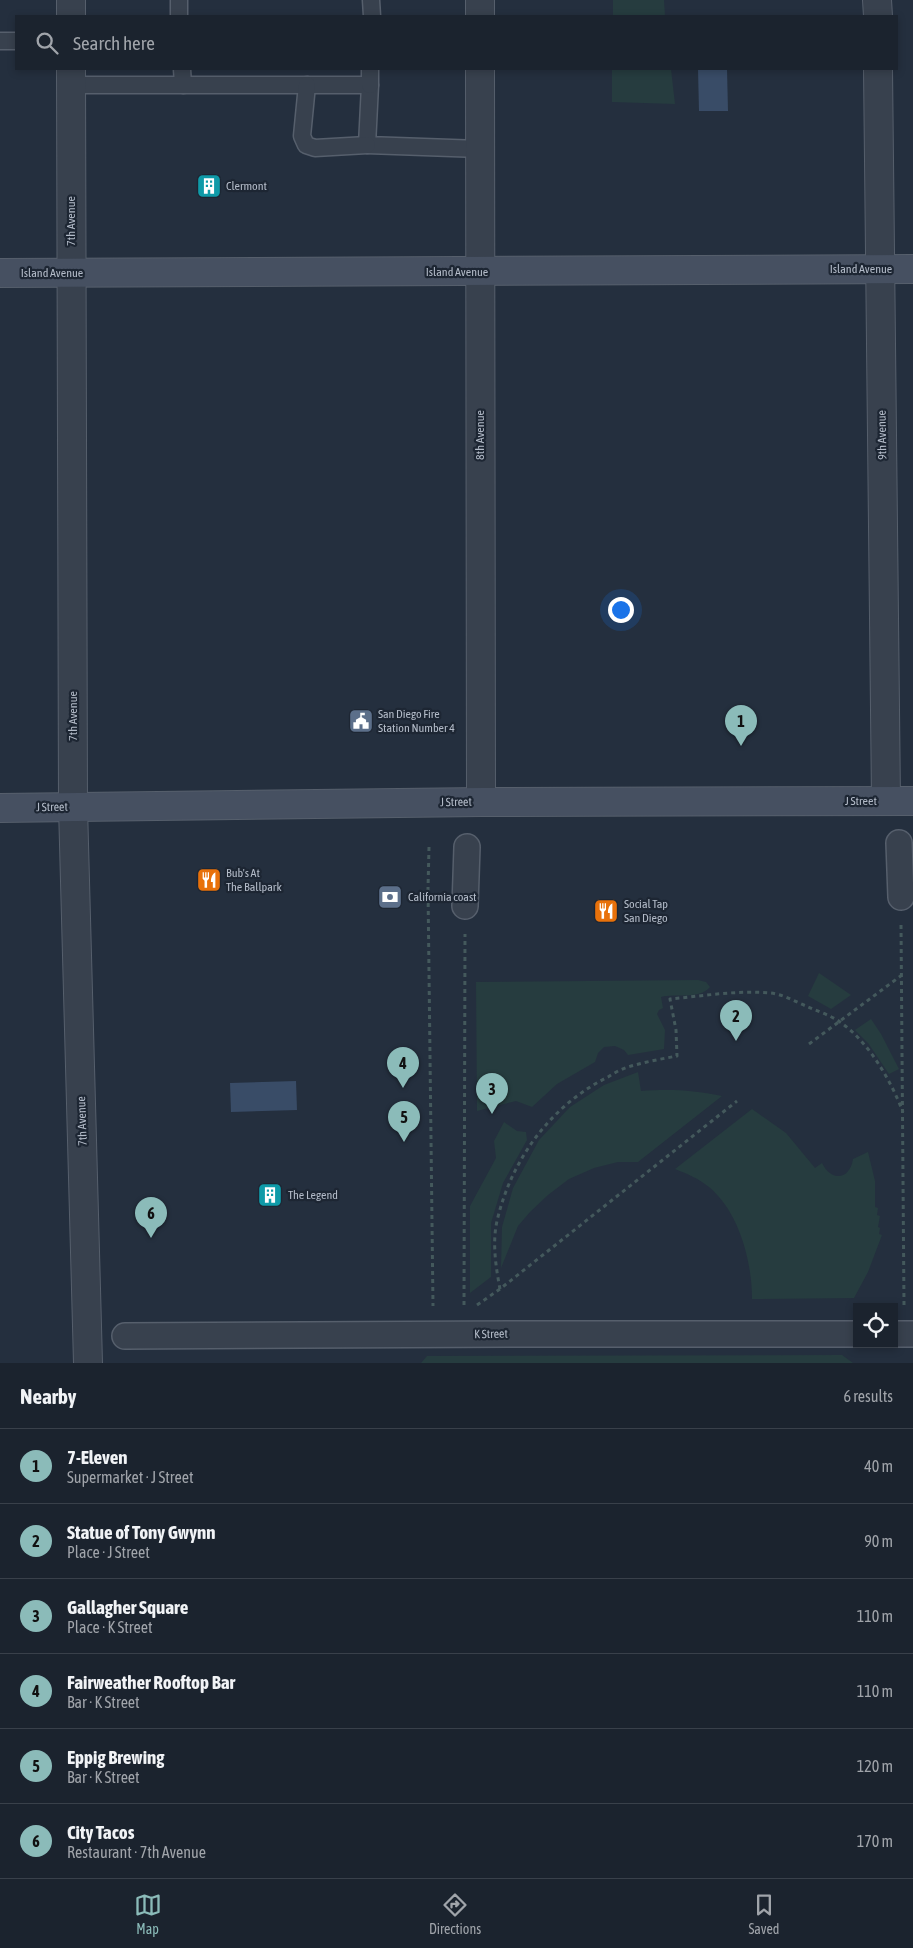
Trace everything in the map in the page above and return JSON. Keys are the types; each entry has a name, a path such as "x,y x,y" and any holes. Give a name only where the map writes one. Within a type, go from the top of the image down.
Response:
{"main road":[{"name":"Island Avenue","path":"0,273 913,269"},
{"name":"J Street","path":"0,808 481,802 913,801"}],"street":[{"path":"71,0 71,15"},
{"path":"480,0 480,15"},
{"path":"877,0 878,15"},
{"name":"8th Avenue","path":"480,70 481,802"},
{"name":"9th Avenue","path":"878,70 886,801"},
{"name":"7th Avenue","path":"71,77 73,807 88,1363"},
{"path":"899,843 901,897"},
{"path":"465,906 467,847"},
{"name":"K Street","path":"125,1336 433,1335 464,1324 853,1334"}],"lane":[{"path":"179,0 180,15"},
{"path":"372,0 373,15"},
{"path":"0,41 15,41"},
{"path":"182,70 183,85"},
{"path":"367,145 370,70"},
{"path":"71,77 183,85 370,85"},
{"path":"307,85 302,136 306,145 314,148 367,145 480,149"}],"path":[{"path":"429,847 433,1335"},
{"path":"901,897 904,1334"},
{"path":"464,1324 465,906"},
{"path":"809,1044 902,975"},
{"path":"500,1290 495,1264 496,1223 508,1184 525,1153 538,1134 566,1104 594,1083 627,1067 677,1056 676,1030 670,1000 731,994 771,993 787,998 840,1022 856,1036 878,1063 896,1094 903,1112"},
{"path":"464,1324 500,1290 737,1101"}],"green space":[{"path":"613,0 664,0 665,15 613,15"},
{"path":"612,70 671,70 675,104 612,102"},
{"path":"819,973 851,995 831,1009 808,996"},
{"path":"698,980 706,982 710,987 694,995 661,997 663,1008 657,1014 665,1030 664,1049 628,1055 624,1050 615,1046 604,1047 598,1053 595,1062 557,1084 532,1107 516,1101 477,1111 476,982"},
{"path":"871,1019 899,1069 889,1074 868,1043 855,1030"},
{"path":"638,1072 641,1091 682,1090 722,1096 638,1162 618,1162 594,1168 569,1179 548,1195 518,1226 501,1268 502,1227 513,1188 539,1140 570,1107 604,1085"},
{"path":"752,1109 786,1133 815,1168 822,1163 835,1176 844,1175 851,1166 853,1159 868,1152 875,1181 875,1207 878,1208 877,1215 880,1216 879,1234 882,1235 868,1272 854,1298 752,1299 750,1269 736,1223 719,1197 709,1187 675,1169"},
{"path":"504,1122 517,1131 526,1132 527,1140 503,1183 491,1223 491,1277 470,1293 470,1206 496,1158 494,1141"},
{"path":"842,1355 853,1363 421,1363 427,1356"}],"water":[{"path":"698,70 727,70 728,111 699,111"},
{"path":"296,1081 297,1110 231,1112 230,1083"}],"place":[{"name":"Clermont","path":"209,186"},
{"name":"San Diego Fire Station Number 4","path":"361,721"},
{"name":"7-Eleven","path":"741,746"},
{"name":"Bub's At The Ballpark","path":"209,880"},
{"name":"California coast","path":"390,897"},
{"name":"Social Tap San Diego","path":"606,911"},
{"name":"Statue of Tony Gwynn","path":"736,1041"},
{"name":"Fairweather Rooftop Bar","path":"403,1088"},
{"name":"Gallagher Square","path":"492,1114"},
{"name":"Eppig Brewing","path":"404,1142"},
{"name":"The Legend","path":"270,1195"},
{"name":"City Tacos","path":"151,1238"}]}
